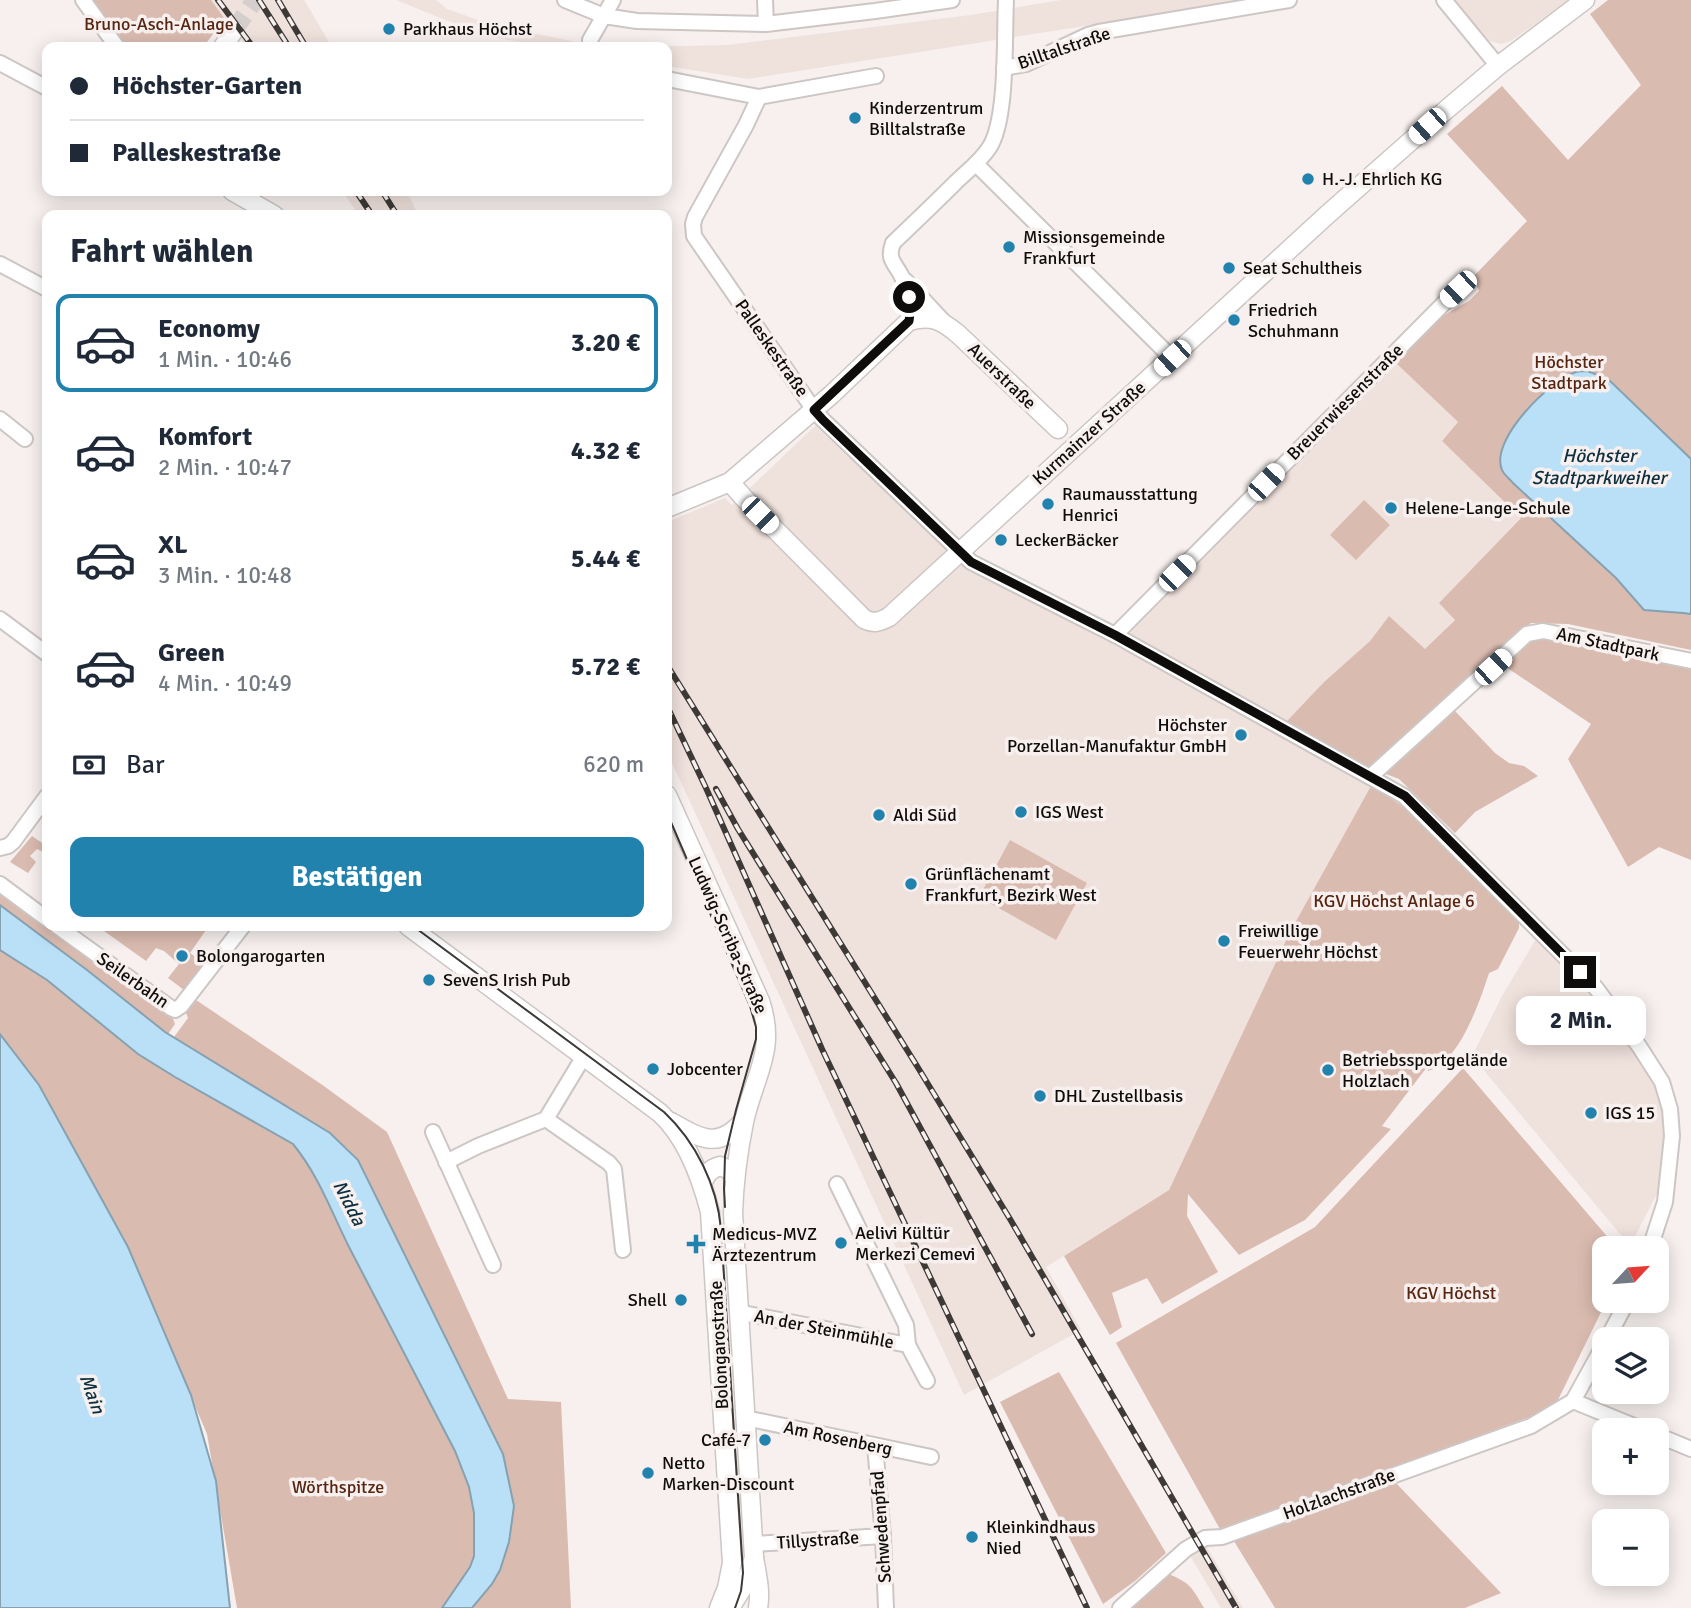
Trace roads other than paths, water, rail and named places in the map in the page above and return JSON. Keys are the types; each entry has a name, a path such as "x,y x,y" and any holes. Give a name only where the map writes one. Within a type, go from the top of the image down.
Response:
{"main road":[{"name":"Kurmainzer Straße","path":"730,482 864,619 871,622 889,617 1328,214 1498,66 1585,0"},
{"path":"226,42 234,30"},
{"path":"241,196 265,210"},
{"path":"672,506 730,482 814,410 909,321 923,317 945,323"},
{"name":"Auerstraße","path":"945,323 1058,429"},
{"path":"1052,466 1060,441 1058,429 1077,431 1097,426"},
{"name":"Ludwig-Scriba-Straße","path":"672,806 765,1016 765,1054 745,1120"},
{"name":"Bolongarostraße","path":"415,931 651,1106 668,1121 686,1147 702,1184 712,1228 732,1563 729,1607"},
{"path":"668,1121 696,1135 714,1139 733,1133 745,1120"},
{"name":"Bolongarostraße","path":"745,1120 735,1179 733,1213 754,1551 759,1581 758,1608"},
{"path":"702,1184 707,1173 720,1166 730,1170 735,1179"},
{"name":"Bolongarostraße","path":"729,1607 748,1577 754,1551"}],"street":[{"path":"83,0 113,42"},
{"path":"565,0 604,16 637,21 765,24 952,0"},
{"path":"590,42 613,0"},
{"path":"765,0 765,24"},
{"path":"909,321 909,297 901,274 891,258 893,243 990,148 1000,113 1006,0"},
{"name":"Billtalstraße","path":"1004,68 1026,64 1099,32 1289,0"},
{"path":"1444,0 1498,66"},
{"path":"0,63 42,85"},
{"path":"672,80 759,97 876,76"},
{"name":"Palleskestraße","path":"759,97 695,217 694,236 814,410 971,562 1115,635 1405,796 1596,988 1662,1082 1670,1109 1672,1136 1665,1202 1654,1236"},
{"path":"976,164 1172,358"},
{"path":"0,264 42,286"},
{"name":"Auerstraße","path":"901,274 945,323"},
{"name":"Breuerwiesenstraße","path":"1115,635 1458,289"},
{"path":"6,424 25,439"},
{"path":"0,619 42,649"},
{"name":"Am Stadtpark","path":"1371,776 1527,634 1543,631 1691,662"},
{"path":"0,848 13,842 42,803"},
{"path":"0,884 42,915"},
{"name":"Seilerbahn","path":"64,931 175,1010 181,1006 239,931"},
{"path":"446,1163 478,1146 545,1119 584,1056"},
{"path":"545,1119 614,1169 623,1250"},
{"path":"433,1132 493,1265"},
{"name":"An der Steinmühle","path":"837,1184 906,1325 908,1345 926,1381"},
{"name":"An der Steinmühle","path":"739,1314 908,1345"},
{"path":"1592,1367 1573,1401 1615,1418"},
{"name":"Holzlachstraße","path":"1120,1608 1186,1549 1205,1538 1222,1536 1531,1426 1573,1401"},
{"name":"Am Rosenberg","path":"746,1420 931,1457"},
{"path":"1669,1440 1691,1449"},
{"name":"Schwedenpfad","path":"875,1446 886,1608"},
{"name":"Tillystraße","path":"754,1551 883,1536"}],"water":[{"name":"Höchster Stadtparkweiher","path":"1587,371 1607,378 1691,459 1691,614 1644,610 1616,578 1502,470 1500,458 1504,443 1524,413 1565,377"},
{"name":"Nidda","path":"0,905 165,1032 330,1133 358,1160 503,1454 514,1506 509,1542 500,1570 472,1608 442,1608 470,1567 474,1556 474,1513 469,1487 455,1451 302,1156 293,1144 138,1054 47,980 0,950"},
{"name":"Main","path":"0,1034 39,1085 128,1247 191,1395 216,1481 230,1608 0,1608"}],"tunnel":[{"path":"234,30 255,0"}],"tram line":[{"path":"672,825 750,1006 756,1027 756,1039 725,1156 725,1207"},
{"path":"420,931 664,1112 686,1137 703,1165 715,1196 721,1229 743,1573 735,1608"}],"railway":[{"path":"218,0 249,42"},
{"path":"259,0 286,42"},
{"path":"278,0 303,42"},
{"path":"359,196 369,210"},
{"path":"385,196 394,210"},
{"path":"672,673 1010,1219 1236,1608"},
{"path":"672,717 822,1049 1087,1608"},
{"path":"716,789 738,829 896,1083 1032,1334"}],"place":[{"name":"Parkhaus Höchst","path":"389,29"},
{"name":"Kinderzentrum Billtalstraße","path":"855,118"},
{"name":"H.-J. Ehrlich KG","path":"1308,179"},
{"name":"Missionsgemeinde Frankfurt","path":"1009,247"},
{"name":"Seat Schultheis","path":"1229,268"},
{"name":"Friedrich Schuhmann","path":"1234,320"},
{"name":"Raumausstattung Henrici","path":"1048,504"},
{"name":"Helene-Lange-Schule","path":"1391,508"},
{"name":"LeckerBäcker","path":"1001,540"},
{"name":"Höchster Porzellan-Manufaktur GmbH","path":"1241,735"},
{"name":"IGS West","path":"1021,812"},
{"name":"Aldi Süd","path":"879,815"},
{"name":"Grünflächenamt Frankfurt, Bezirk West","path":"911,884"},
{"name":"Freiwillige Feuerwehr Höchst","path":"1224,941"},
{"name":"Bolongarogarten","path":"182,956"},
{"name":"SevenS Irish Pub","path":"429,980"},
{"name":"Jobcenter","path":"653,1069"},
{"name":"Betriebssportgelände Holzlach","path":"1328,1070"},
{"name":"DHL Zustellbasis","path":"1040,1096"},
{"name":"IGS 15","path":"1591,1113"},
{"name":"Aelivi Kültür Merkezi Cemevi","path":"841,1243"},
{"name":"Medicus-MVZ Ärztezentrum","path":"696,1244"},
{"name":"Shell","path":"681,1300"},
{"name":"Café-7","path":"765,1440"},
{"name":"Netto Marken-Discount","path":"648,1473"},
{"name":"Kleinkindhaus Nied","path":"972,1537"}],"park label":[{"name":"Bruno-Asch-Anlage","path":"159,24"},
{"name":"Höchster Stadtpark","path":"1569,372"},
{"name":"KGV Höchst Anlage 6","path":"1394,901"},
{"name":"KGV Höchst","path":"1451,1293"},
{"name":"Wörthspitze","path":"338,1487"}]}
